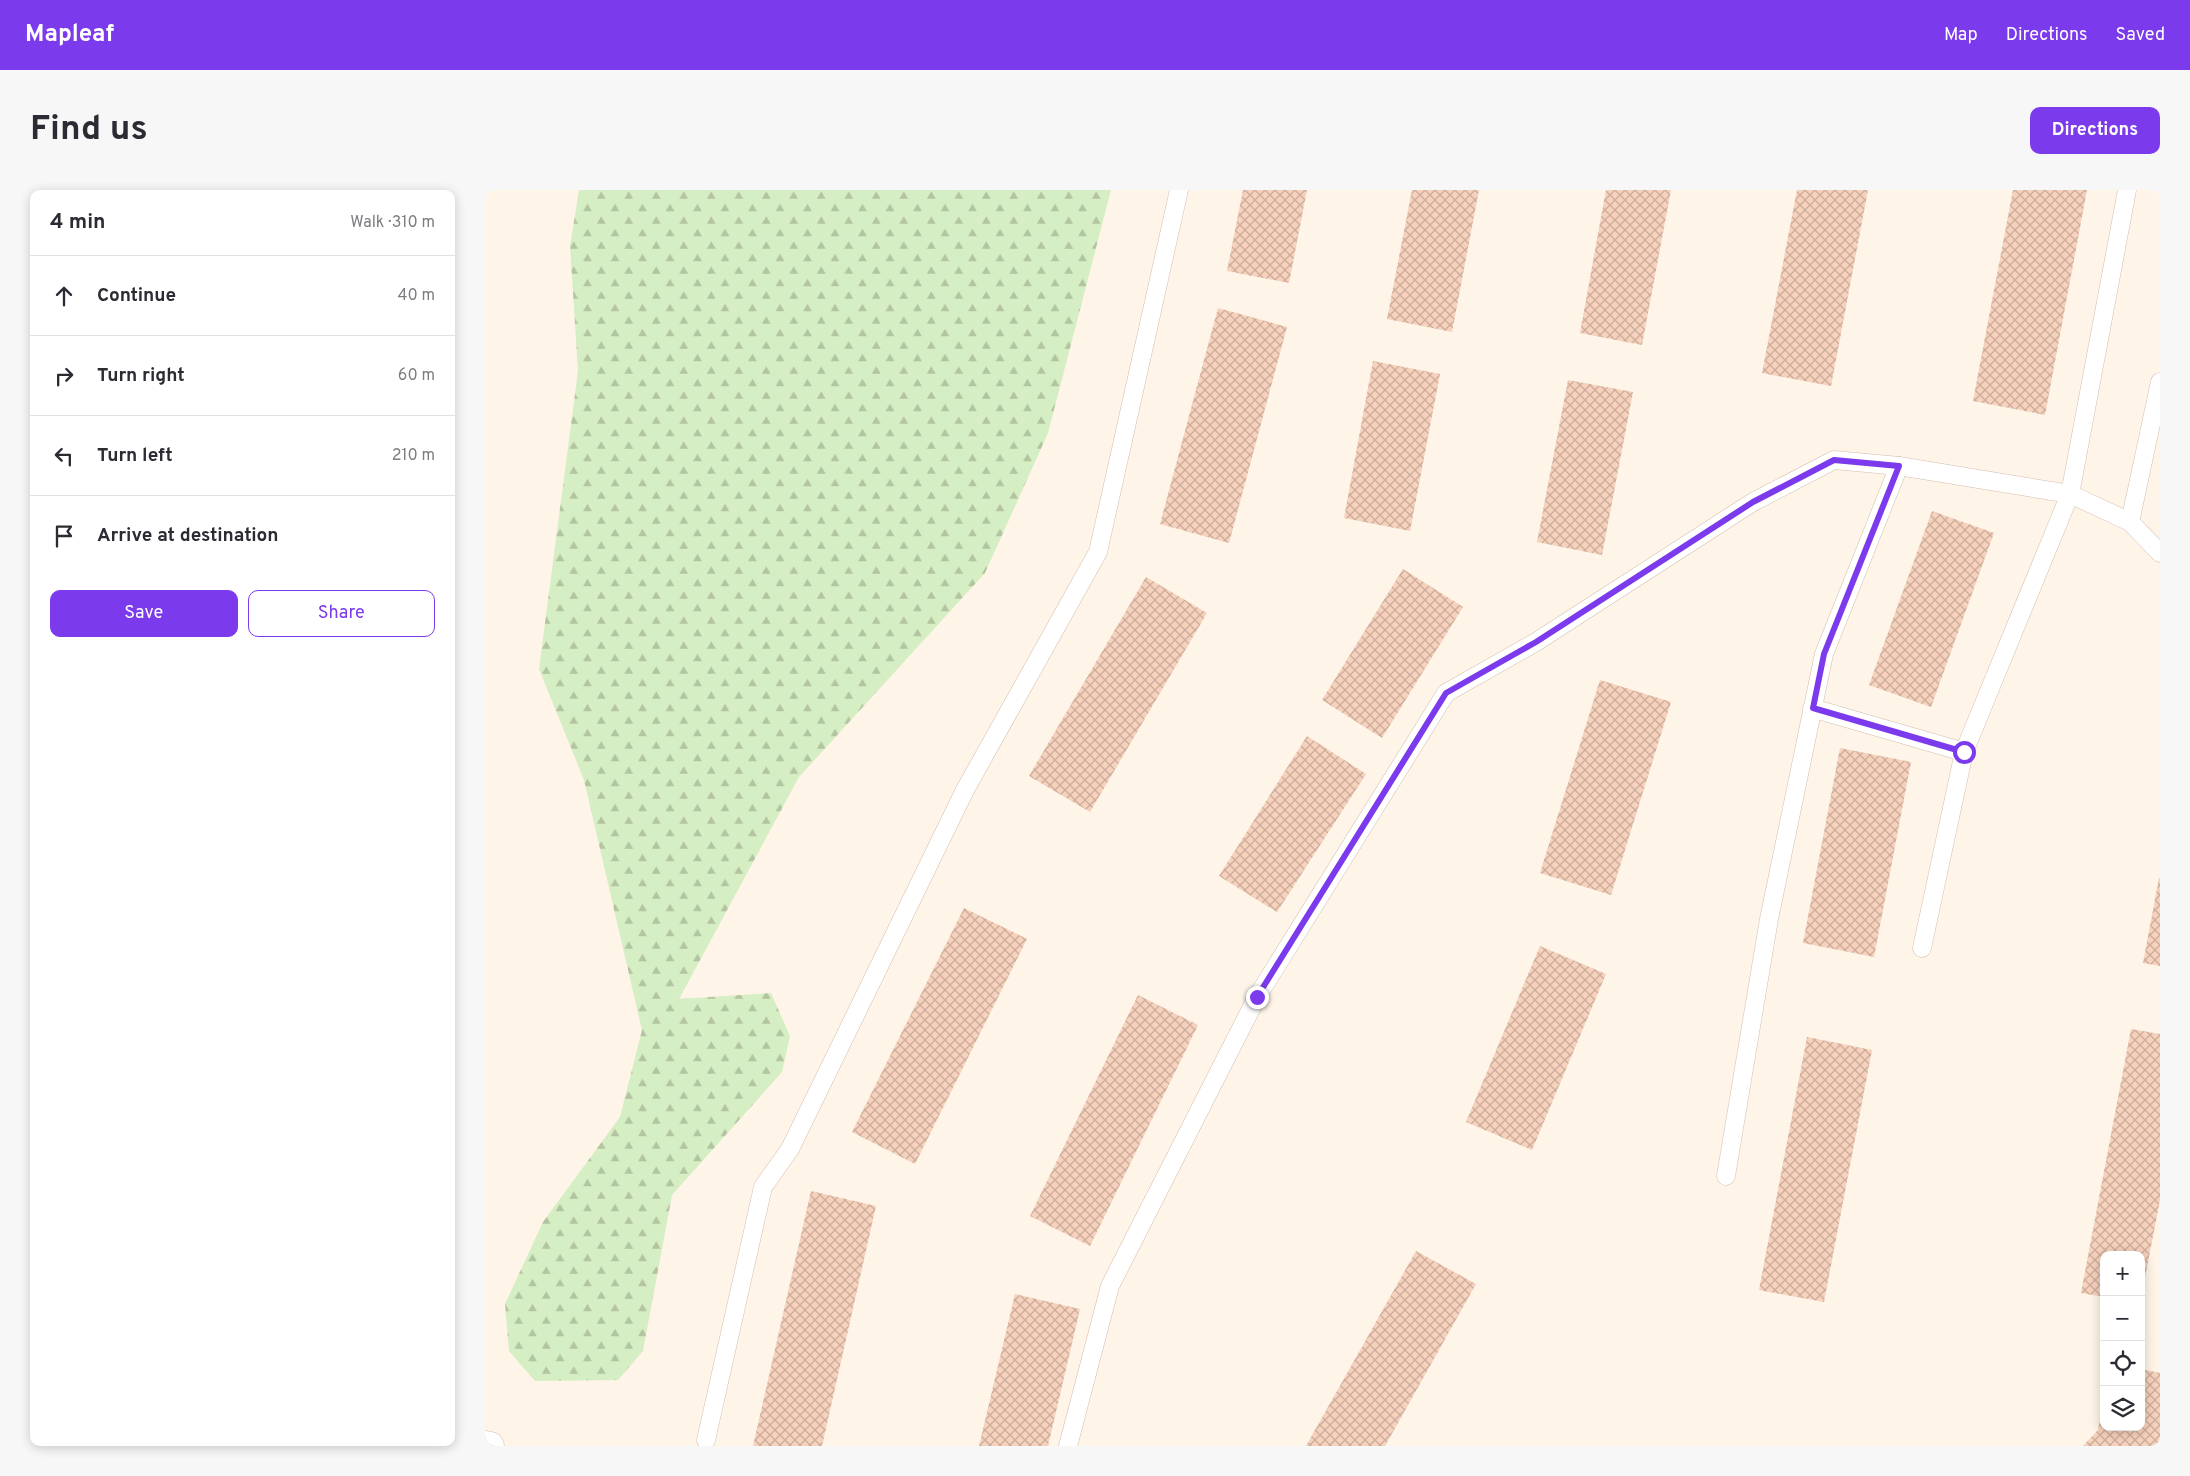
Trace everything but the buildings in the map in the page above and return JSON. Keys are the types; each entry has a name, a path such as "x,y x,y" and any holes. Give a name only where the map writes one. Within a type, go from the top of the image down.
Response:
{"street":[{"path":"485,1445 490,1446"}],"lane":[{"path":"706,1440 763,1186 791,1149 965,790 1098,552 1179,190"},
{"path":"1923,948 1964,752 2070,494 2127,190"},
{"path":"2130,522 2160,382"},
{"path":"1068,1446 1114,1277 1257,997 1446,693 1536,642 1753,502 1834,460 1899,466 2070,494 2130,522 2160,553"},
{"path":"1726,1176 1769,920 1824,654 1899,466"},
{"path":"1813,708 1964,752"}],"green space":[{"path":"579,190 1111,190 1048,433 985,573 799,777 679,999 771,993 790,1036 782,1072 672,1195 643,1351 618,1380 535,1381 509,1351 505,1304 543,1222 620,1117 642,1030 584,780 539,669 578,371 570,246"}],"route":[{"path":"1257,997 1446,693 1536,642 1753,502 1834,460 1899,466 1824,654 1813,708 1964,752"}]}
